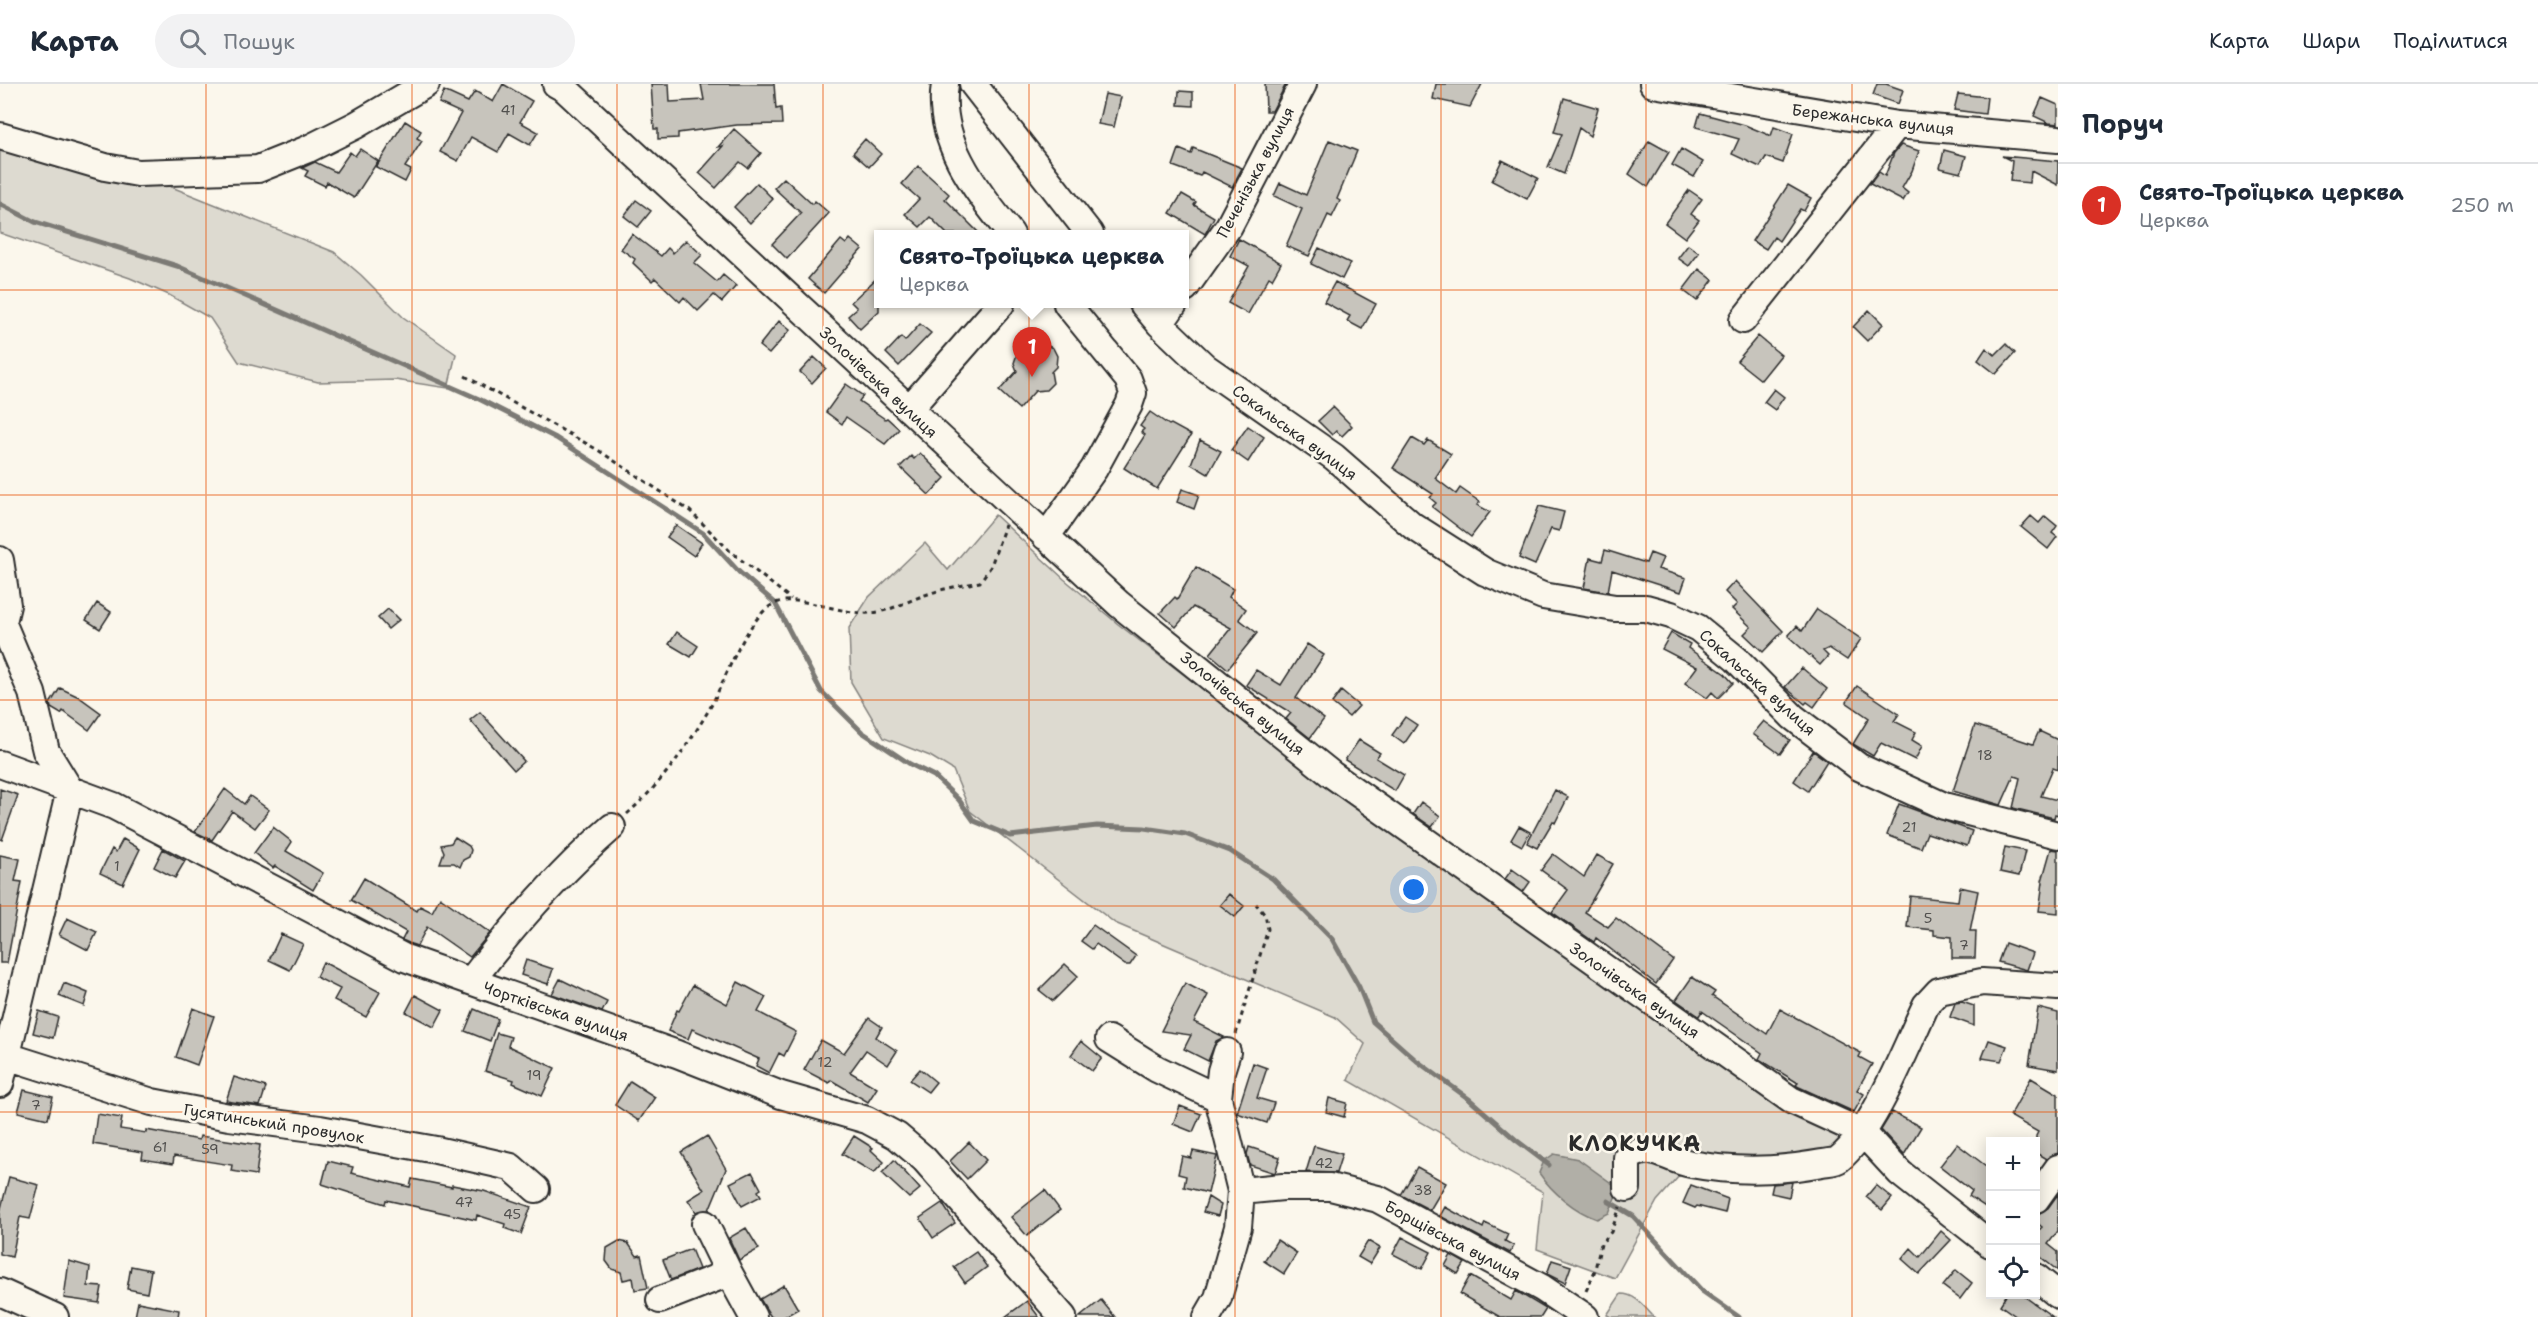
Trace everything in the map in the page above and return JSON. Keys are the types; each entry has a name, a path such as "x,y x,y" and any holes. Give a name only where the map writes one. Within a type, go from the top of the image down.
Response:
{"street":[{"path":"0,136 105,167 138,173 258,169 308,149 356,125 426,84"},
{"name":"Золочівська вулиця","path":"556,84 565,89 1119,604 1331,774 1791,1100 1863,1133 1900,1173 1986,1241"},
{"path":"945,84 942,104 954,152 979,193 1008,230"},
{"path":"973,84 1087,230"},
{"name":"Печенізька вулиця","path":"1189,282 1229,226 1303,84"},
{"name":"Бережанська вулиця","path":"1653,84 1897,125 2058,139"},
{"path":"1743,320 1897,125"},
{"path":"909,409 997,308"},
{"path":"1046,537 1094,469 1129,405 1133,393 1128,379 1071,308"},
{"name":"Сокальська вулиця","path":"1147,308 1160,324 1206,367 1334,457 1413,526 1485,572 1543,596 1615,608 1646,608 1671,615 1698,628 1736,659 1792,717 1859,767 1944,806 2058,835"},
{"path":"1160,324 1171,308"},
{"path":"0,560 7,605 2,620 32,693 46,751 70,790 0,1084"},
{"name":"Чортківська вулиця","path":"0,764 114,806 405,958 676,1054 781,1095 867,1120 897,1136 924,1159 1063,1317"},
{"path":"471,981 510,929 587,848 612,827"},
{"path":"1627,1188 1627,1158 1639,1150 1649,1149 1688,1164 1716,1168 1779,1169 1838,1160 1863,1133 1926,1005 1939,991 1982,982 2058,987"},
{"path":"1109,1039 1157,1069 1218,1098"},
{"path":"1207,1317 1218,1298 1238,1227 1241,1191 1218,1098 1221,1071 1227,1052"},
{"name":"Гусятинський провулок","path":"7,1056 152,1102 229,1118 320,1129 436,1150 512,1167 536,1189"},
{"path":"2040,1193 2058,1168"},
{"name":"Борщівська вулиця","path":"1241,1191 1283,1187 1330,1187 1378,1199 1531,1282 1580,1314"},
{"path":"705,1224 753,1317"},
{"path":"660,1300 729,1273"},
{"path":"2040,1280 2058,1296"},
{"path":"0,1292 55,1317"}],"path":[{"path":"465,376 598,450 690,511 729,551 792,600 837,611 871,613 932,592 980,582 991,566 1012,506"},
{"path":"612,827 643,800 675,760 710,706 738,649 763,612 776,603 792,600"},
{"path":"1227,1052 1240,1021 1268,928 1265,915 1256,903"},
{"path":"1580,1314 1601,1244 1611,1232 1627,1188"}],"shaded area":[{"path":"0,144 149,178 334,252 403,317 456,354 448,388 395,380 318,382 239,362 210,318 169,295 130,278 0,233"},
{"path":"995,515 1064,579 1118,624 1362,812 1799,1100 1853,1147 1839,1163 1688,1166 1657,1201 1615,1278 1537,1249 1543,1192 1348,1080 1365,1044 1335,1017 1115,923 970,811 953,770 930,756 884,738 851,682 849,628 869,597 925,543 948,570"},
{"path":"1554,1154 1578,1159 1614,1185 1616,1195 1609,1213 1597,1219 1588,1216 1564,1200 1550,1187 1539,1173 1544,1161"},
{"path":"1621,1294 1631,1296 1654,1317 1611,1317 1607,1315"}],"building":[{"path":"503,84 532,101 520,122 538,132 530,145 509,133 498,152 471,137 458,161 440,152 461,113 439,103 444,91 468,102 475,91 493,102"},
{"path":"651,84 669,84 670,102 704,100 701,84 774,84 776,109 781,108 782,124 737,125 678,133 678,138 658,139 658,129 654,129"},
{"path":"1265,84 1286,84 1272,111 1266,111"},
{"path":"1436,84 1482,84 1470,107 1433,99"},
{"path":"1877,84 1886,84 1903,90 1898,104 1873,95"},
{"path":"1179,91 1193,92 1193,106 1178,105"},
{"path":"1105,94 1121,97 1114,127 1098,124"},
{"path":"1958,94 1987,97 1985,114 1954,110"},
{"path":"1564,98 1598,108 1590,136 1579,128 1564,174 1548,167 1562,134 1554,132"},
{"path":"2042,98 2058,105 2058,124 2049,123 2034,116"},
{"path":"1700,113 1745,125 1771,136 1774,127 1793,134 1783,163 1766,157 1760,167 1732,154 1739,139 1696,127"},
{"path":"405,121 421,131 417,138 422,141 405,167 411,170 405,182 376,167"},
{"path":"734,129 761,153 748,168 740,162 716,188 699,173 723,146 718,147"},
{"path":"865,139 881,154 869,167 853,153"},
{"path":"1329,140 1357,151 1337,199 1340,201 1332,217 1328,215 1309,256 1286,246 1302,209 1274,196 1280,183 1306,195"},
{"path":"1649,141 1669,152 1648,187 1629,174"},
{"path":"1901,145 1919,151 1912,171 1902,188 1908,193 1903,201 1870,184 1879,172 1885,176 1894,153"},
{"path":"1193,148 1242,168 1232,187 1202,172 1200,176 1173,166 1179,149 1191,154"},
{"path":"360,149 378,161 354,198 327,182 325,186 305,176 308,171 302,168 315,162 336,172 350,152 355,156"},
{"path":"1681,149 1703,162 1694,177 1672,165"},
{"path":"1944,150 1966,156 1961,173 1940,168"},
{"path":"2002,156 2058,161 2058,185 2031,171 2030,183 2010,181 2012,161"},
{"path":"1502,160 1538,178 1527,199 1492,181"},
{"path":"918,166 949,194 945,199 976,230 943,230 930,217 920,227 905,214 919,199 902,184"},
{"path":"784,178 812,204 815,201 829,213 787,259 772,244 801,213 774,188"},
{"path":"757,183 773,199 750,223 734,207"},
{"path":"1788,185 1811,198 1804,211 1800,209 1779,241 1774,237 1766,249 1752,241"},
{"path":"1689,190 1702,199 1691,214 1699,220 1685,238 1665,223"},
{"path":"1182,194 1196,202 1194,205 1214,217 1205,234 1170,213"},
{"path":"636,200 651,211 638,227 624,216"},
{"path":"632,234 661,256 668,248 673,253 686,240 702,255 694,263 717,282 723,275 736,286 722,302 714,295 698,311 684,297 680,302 655,278 652,281 633,263 635,259 621,249"},
{"path":"850,239 862,249 824,293 808,279 841,240 846,244"},
{"path":"1239,239 1281,263 1272,279 1269,277 1248,314 1228,303 1249,266 1230,256"},
{"path":"1688,245 1699,253 1689,266 1678,258"},
{"path":"1319,248 1350,263 1342,279 1311,264"},
{"path":"1699,269 1713,280 1697,301 1683,290"},
{"path":"874,281 874,308 879,308 879,311 860,329 848,316 857,308 851,302"},
{"path":"1335,282 1376,304 1362,329 1347,321 1350,316 1324,302"},
{"path":"1869,310 1883,324 1867,341 1853,327"},
{"path":"779,321 790,330 769,354 759,346"},
{"path":"920,324 931,333 899,366 886,353 901,337 905,341"},
{"path":"1758,336 1781,355 1761,380 1737,361"},
{"path":"2006,344 2015,353 1996,374 1978,360 1986,348 1995,355"},
{"path":"1037,347 1053,348 1057,356 1056,367 1051,372 1053,383 1046,390 1035,391 1019,409 999,391 1017,371 1014,363 1017,354 1026,351 1032,354"},
{"path":"814,357 826,368 812,383 800,372"},
{"path":"846,384 863,396 859,401 885,419 887,418 899,429 885,444 846,417 842,424 826,412"},
{"path":"1774,389 1784,397 1775,410 1764,402"},
{"path":"1333,407 1352,426 1342,436 1336,431 1332,435 1318,421"},
{"path":"1150,412 1169,425 1191,435 1157,489 1124,468 1145,435 1141,432 1144,429 1140,426"},
{"path":"1248,426 1264,437 1248,462 1231,450"},
{"path":"1412,438 1424,445 1428,440 1451,454 1435,478 1456,494 1460,488 1480,502 1477,505 1490,512 1471,537 1432,507 1436,503 1430,498 1433,494 1393,468"},
{"path":"1200,440 1221,451 1208,474 1191,464"},
{"path":"920,453 945,478 929,495 900,467 911,456 914,459"},
{"path":"1182,489 1199,495 1194,509 1177,502"},
{"path":"1539,506 1564,512 1559,531 1551,529 1535,565 1519,558"},
{"path":"2031,516 2039,523 2045,516 2057,526 2052,533 2057,537 2048,549 2021,527"},
{"path":"676,525 702,543 694,556 667,537"},
{"path":"1605,550 1646,563 1650,553 1663,558 1658,569 1686,578 1681,592 1612,570 1608,592 1584,588 1590,558 1602,561"},
{"path":"1196,567 1233,589 1229,597 1246,609 1239,619 1257,633 1228,669 1210,654 1231,628 1193,607 1176,627 1160,613 1175,597 1177,599"},
{"path":"1735,581 1783,631 1763,652 1744,634 1751,627 1732,609 1737,604 1725,592"},
{"path":"97,603 111,612 100,629 86,620"},
{"path":"388,609 399,620 388,629 378,618"},
{"path":"1817,609 1861,639 1847,660 1829,648 1823,651 1828,656 1820,665 1788,636 1797,626 1802,631"},
{"path":"677,632 698,646 691,657 669,644"},
{"path":"1671,633 1690,644 1688,648 1725,674 1733,683 1718,698 1712,692 1707,698 1685,683 1697,667 1662,649"},
{"path":"1307,644 1324,655 1296,698 1324,719 1310,738 1286,719 1291,713 1246,685 1256,670 1281,685"},
{"path":"1802,668 1827,689 1814,707 1807,702 1805,704 1785,687"},
{"path":"1857,686 1899,714 1894,721 1916,732 1912,740 1922,746 1915,760 1881,743 1873,756 1853,744 1869,718 1846,702"},
{"path":"60,688 79,697 101,713 89,730 63,711 61,714 51,708 50,704"},
{"path":"1341,691 1359,706 1349,717 1332,703"},
{"path":"480,712 524,761 514,770 470,720"},
{"path":"1405,717 1417,725 1404,744 1392,735"},
{"path":"1764,721 1790,740 1780,754 1753,734"},
{"path":"1975,725 2033,744 2039,731 2058,740 2058,770 2053,768 2041,796 2058,800 2058,815 2055,814 2054,818 2013,808 2020,778 2014,776 2001,805 1953,791"},
{"path":"1359,740 1380,753 1376,758 1404,775 1395,791 1345,760"},
{"path":"1813,751 1827,761 1808,791 1794,781"},
{"path":"0,789 18,795 2,840 0,839"},
{"path":"225,789 244,804 250,796 269,810 255,828 232,811 212,840 195,832"},
{"path":"1555,790 1568,797 1555,823 1553,821 1537,848 1527,843"},
{"path":"1421,802 1440,816 1432,827 1413,814"},
{"path":"1899,804 1972,831 1967,846 1927,833 1921,848 1887,835"},
{"path":"1519,826 1530,832 1522,846 1511,840"},
{"path":"273,827 292,842 286,851 323,873 313,890 275,866 273,868 254,853"},
{"path":"455,837 469,846 471,850 469,857 463,860 460,867 454,863 440,863 444,852 441,845 451,843"},
{"path":"123,839 140,849 123,884 100,873 112,849 116,852"},
{"path":"2005,847 2025,851 2019,876 2000,872"},
{"path":"163,849 185,861 175,878 154,867"},
{"path":"2051,849 2058,850 2058,913 2039,911 2042,881"},
{"path":"1553,854 1584,877 1597,855 1613,864 1585,912 1608,927 1616,918 1673,960 1656,984 1596,938 1594,942 1552,912 1568,890 1541,870"},
{"path":"0,855 20,859 15,881 22,882 7,963 0,963"},
{"path":"1512,869 1530,882 1523,892 1505,879"},
{"path":"364,878 417,911 420,906 432,912 440,897 490,933 470,957 427,927 417,946 411,944 402,940 406,932 351,900"},
{"path":"1960,887 1978,891 1970,931 1976,931 1975,958 1952,958 1952,937 1934,935 1934,930 1907,927 1910,896 1958,901"},
{"path":"1229,894 1244,906 1235,917 1220,905"},
{"path":"67,918 97,932 88,950 59,935"},
{"path":"1093,925 1136,956 1130,965 1125,965 1096,944 1092,949 1081,941"},
{"path":"281,934 303,944 290,970 269,960"},
{"path":"2005,943 2033,953 2027,970 1998,962"},
{"path":"526,960 553,969 548,984 521,975"},
{"path":"323,962 380,992 366,1017 334,1000 340,989 316,977"},
{"path":"1065,964 1078,976 1053,1001 1039,990"},
{"path":"1692,977 1715,992 1712,996 1767,1034 1780,1009 1861,1053 1859,1057 1872,1064 1857,1090 1864,1094 1854,1112 1799,1087 1796,1085 1798,1083 1759,1059 1762,1053 1702,1011 1699,1016 1676,1000"},
{"path":"560,979 607,1002 602,1012 552,994"},
{"path":"738,982 766,997 758,1012 796,1032 784,1056 779,1053 769,1073 756,1066 759,1059 692,1029 688,1039 668,1031 677,1010 679,1011 693,985 727,1004"},
{"path":"64,983 88,993 84,1006 59,996"},
{"path":"1185,983 1208,995 1194,1022 1224,1037 1216,1041 1208,1061 1184,1049 1191,1035 1161,1031"},
{"path":"415,995 443,1010 434,1027 406,1012"},
{"path":"1962,1002 1974,1006 1974,1026 1950,1017 1955,1003"},
{"path":"193,1008 214,1016 197,1065 176,1057"},
{"path":"2038,1008 2058,1013 2058,1070 2029,1065"},
{"path":"474,1009 498,1019 490,1041 465,1031"},
{"path":"39,1011 58,1017 53,1038 33,1033"},
{"path":"869,1018 882,1027 876,1037 897,1051 888,1065 866,1050 850,1072 877,1088 868,1102 831,1080 829,1083 804,1070 821,1040 844,1053"},
{"path":"497,1033 511,1037 508,1046 555,1068 542,1096 513,1083 514,1080 485,1071"},
{"path":"1989,1040 2007,1046 2001,1061 1982,1058"},
{"path":"1081,1041 1102,1058 1092,1071 1071,1055"},
{"path":"1253,1063 1267,1068 1257,1098 1274,1103 1267,1123 1237,1113"},
{"path":"920,1069 936,1082 928,1092 910,1080"},
{"path":"234,1077 266,1087 260,1106 226,1101"},
{"path":"2031,1078 2058,1094 2058,1153 2046,1159 2040,1155 2040,1137 2036,1137 2038,1132 2010,1116"},
{"path":"630,1081 655,1097 639,1121 615,1105"},
{"path":"24,1090 53,1097 48,1119 18,1112"},
{"path":"1329,1098 1347,1103 1344,1117 1326,1112"},
{"path":"1180,1106 1201,1114 1193,1132 1173,1124"},
{"path":"1892,1112 1921,1127 1904,1155 1881,1130"},
{"path":"97,1114 122,1118 120,1129 146,1133 146,1130 199,1140 200,1136 260,1145 256,1175 231,1171 232,1165 174,1156 173,1164 142,1159 143,1152 93,1144"},
{"path":"707,1136 726,1169 709,1210 696,1212 688,1200 704,1190 681,1152"},
{"path":"854,1136 873,1148 871,1150 884,1162 874,1173 842,1154"},
{"path":"969,1142 986,1160 967,1179 950,1161"},
{"path":"1957,1144 1986,1166 1986,1207 1969,1196 1972,1191 1940,1166"},
{"path":"1314,1146 1342,1154 1336,1173 1306,1172"},
{"path":"1249,1147 1280,1157 1275,1173 1250,1165 1247,1154"},
{"path":"1193,1151 1217,1156 1208,1193 1184,1187 1186,1176 1178,1174 1182,1156 1191,1158"},
{"path":"894,1160 920,1189 909,1198 882,1173"},
{"path":"328,1161 353,1167 351,1173 410,1187 412,1179 452,1187 452,1185 484,1191 531,1207 521,1234 504,1228 505,1224 477,1215 476,1220 386,1200 385,1204 322,1184"},
{"path":"1417,1167 1446,1183 1430,1210 1401,1195"},
{"path":"752,1172 761,1189 758,1191 761,1196 742,1206 730,1183"},
{"path":"9,1177 39,1185 30,1219 20,1217 12,1257 0,1254 0,1212"},
{"path":"1792,1182 1789,1197 1771,1193 1773,1184"},
{"path":"1691,1185 1728,1199 1725,1213 1697,1206 1695,1208 1683,1203"},
{"path":"1876,1185 1892,1198 1882,1210 1866,1197"},
{"path":"1045,1190 1060,1210 1027,1236 1011,1217"},
{"path":"2058,1194 2058,1231 2048,1244 2058,1252 2058,1271 2040,1257 2040,1229 2042,1227 2040,1213 2048,1208"},
{"path":"1208,1197 1221,1205 1218,1216 1203,1212"},
{"path":"942,1203 955,1223 933,1238 920,1218"},
{"path":"1445,1207 1483,1228 1485,1223 1508,1234 1505,1241 1514,1246 1510,1253 1440,1216"},
{"path":"746,1228 759,1249 739,1260 729,1238"},
{"path":"1941,1231 1951,1240 1919,1274 1902,1259 1911,1248 1920,1257"},
{"path":"1402,1237 1431,1252 1422,1269 1393,1254"},
{"path":"1277,1240 1297,1253 1284,1274 1264,1261"},
{"path":"619,1241 628,1243 637,1256 641,1255 648,1288 635,1290 633,1278 623,1280 621,1272 612,1269 606,1261 607,1248"},
{"path":"1368,1241 1380,1248 1370,1264 1358,1257"},
{"path":"691,1249 699,1269 671,1280 663,1260"},
{"path":"976,1252 987,1267 965,1283 954,1267"},
{"path":"1451,1255 1465,1263 1458,1274 1445,1266"},
{"path":"1552,1260 1571,1266 1565,1283 1547,1274"},
{"path":"69,1261 90,1267 88,1286 102,1287 99,1303 64,1298"},
{"path":"131,1266 151,1270 147,1293 127,1289"},
{"path":"1956,1270 1972,1283 1960,1299 1943,1286"},
{"path":"1470,1276 1511,1300 1516,1291 1546,1309 1541,1317 1500,1317 1460,1294"},
{"path":"784,1285 798,1309 784,1317 771,1317 760,1299"},
{"path":"2004,1299 2028,1299 2053,1317 2017,1317 2000,1305"},
{"path":"1101,1300 1115,1317 1080,1317"},
{"path":"1027,1301 1039,1317 1005,1317"},
{"path":"138,1302 179,1310 178,1317 135,1317"}],"waterway":[{"path":"0,204 35,222 177,266 479,399 556,438 703,533 739,572 775,603 821,691 862,732 910,764 934,776 959,800 974,821 1010,836 1097,826 1144,828 1185,834 1230,851 1273,879 1332,939 1359,987 1373,1022 1417,1061 1469,1099 1549,1165"},
{"path":"1608,1201 1633,1216 1702,1291 1739,1317"}],"place":[{"name":"Свято-Троїцька церква","path":"1032,377"}],"district":[{"name":"КЛОКУЧКА","path":"1635,1143"}]}
